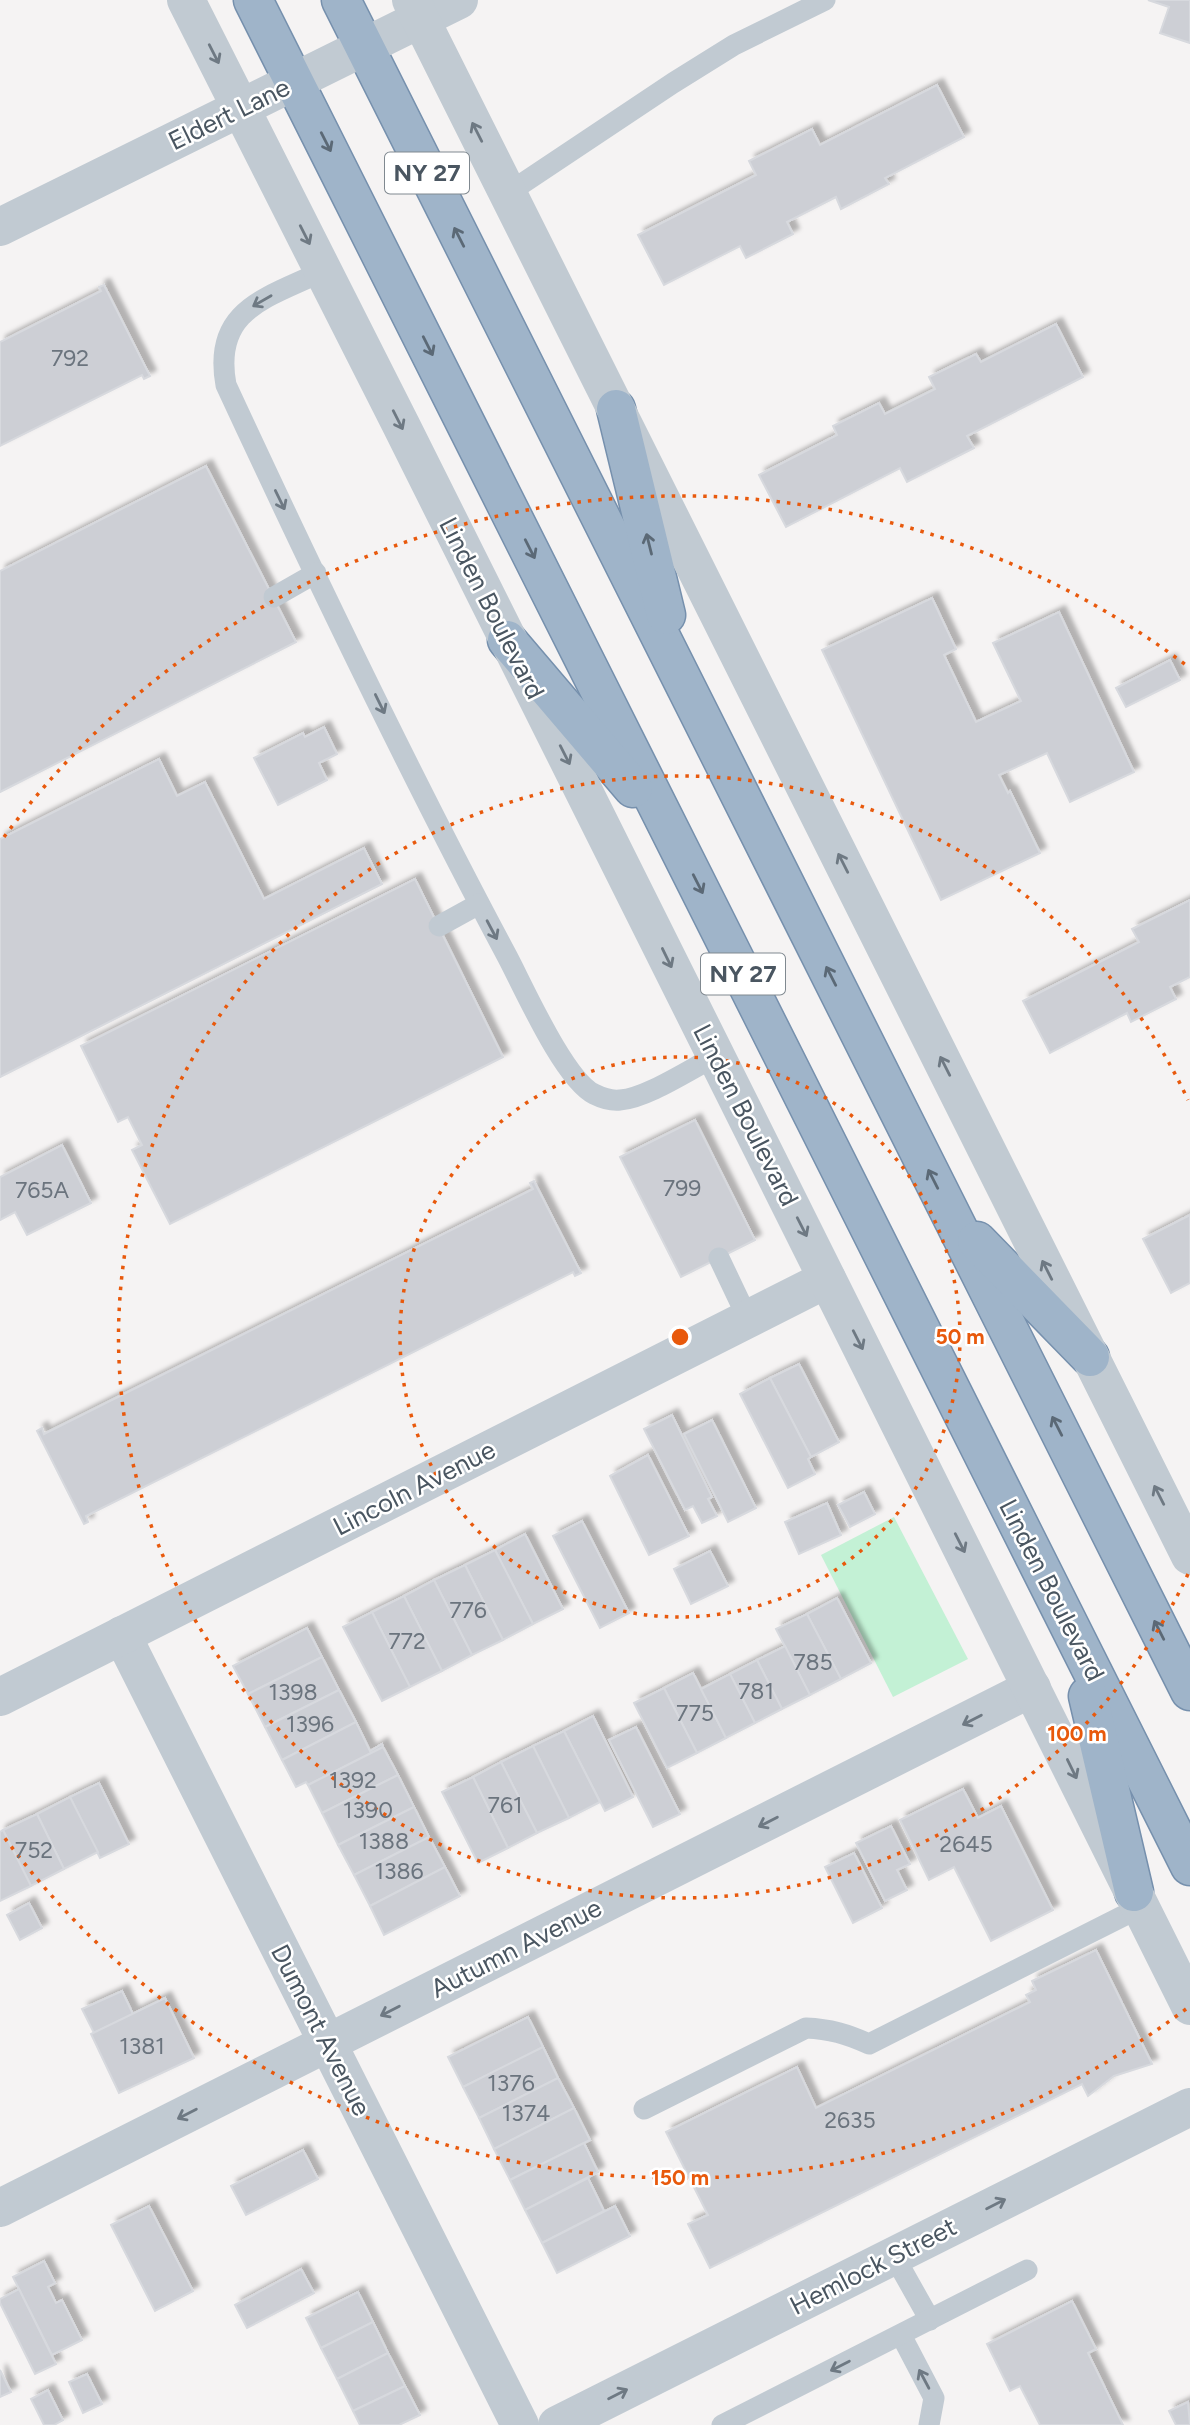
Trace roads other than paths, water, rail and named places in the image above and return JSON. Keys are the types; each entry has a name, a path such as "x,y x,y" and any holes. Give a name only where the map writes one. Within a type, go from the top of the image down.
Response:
{"highway":[{"name":"Linden Boulevard","path":"253,0 1190,1866"},
{"name":"NY 27","path":"341,0 1190,1691"},
{"path":"616,409 683,682"},
{"path":"508,640 674,837"},
{"path":"951,1215 1090,1357"},
{"path":"1073,1633 1137,1900"}],"street":[{"name":"Linden Boulevard","path":"186,0 1190,2006"},
{"name":"Eldert Lane","path":"0,227 363,47 416,9 459,0"},
{"path":"416,9 1190,1556"},
{"name":"Lincoln Avenue","path":"0,1697 827,1279"},
{"name":"Dumont Avenue","path":"122,1635 520,2425"},
{"name":"Autumn Avenue","path":"0,2208 1032,1688"},
{"name":"Hemlock Street","path":"557,2425 1190,2107"}],"lane":[{"path":"508,193 734,45 825,0"},
{"path":"323,271 249,309 237,319 227,334 223,351 226,385 454,860 552,1042 572,1073 591,1092 607,1099 621,1100 658,1086 716,1056"},
{"path":"274,597 316,573"},
{"path":"439,926 479,904"},
{"path":"719,1258 748,1319"},
{"path":"644,2109 806,2028 848,2034 869,2044 1137,1900"},
{"path":"894,2256 930,2320"},
{"path":"722,2425 1027,2270"},
{"path":"901,2335 934,2398 929,2425"}]}
